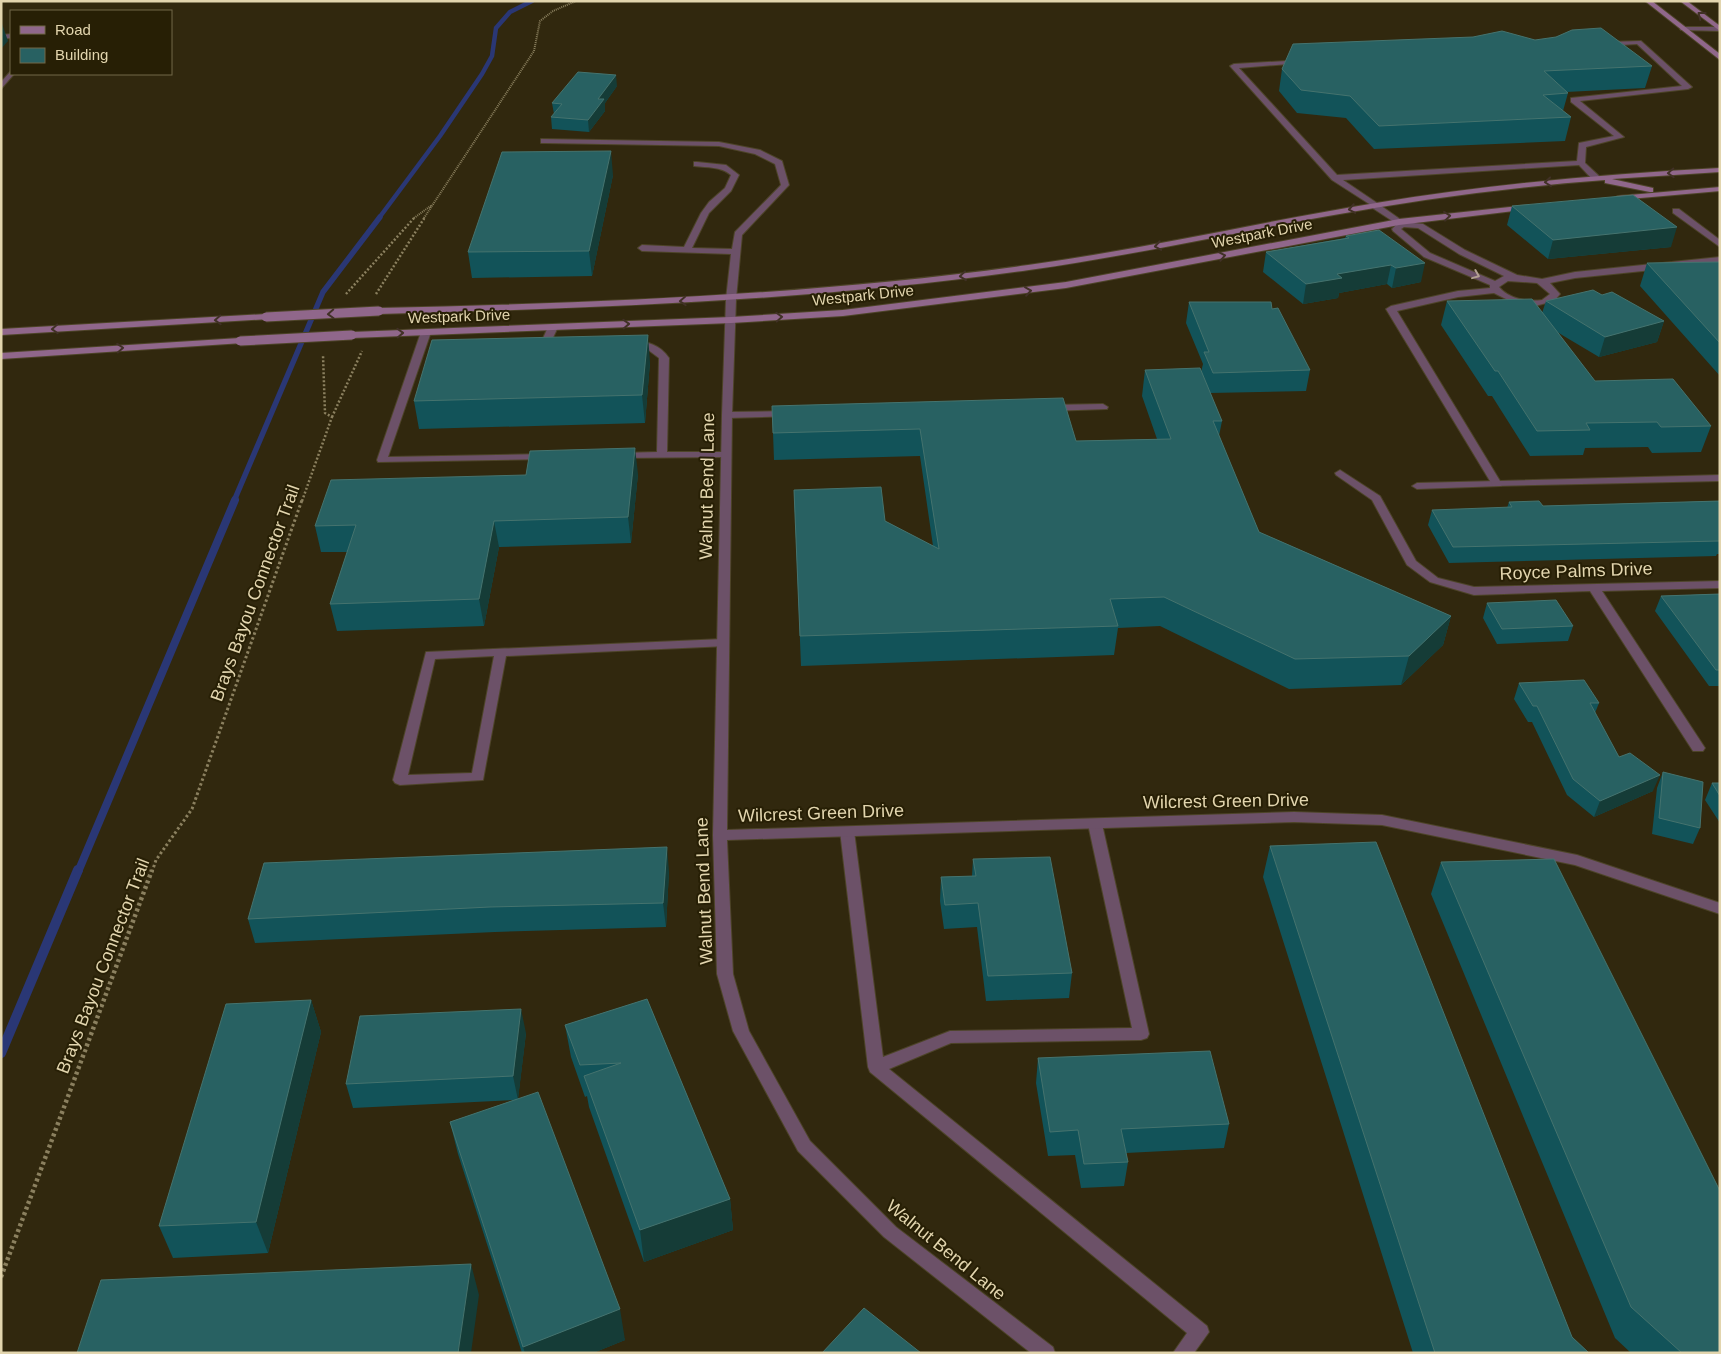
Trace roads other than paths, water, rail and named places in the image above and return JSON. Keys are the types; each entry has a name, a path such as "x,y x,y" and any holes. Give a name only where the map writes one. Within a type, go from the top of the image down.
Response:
{"main road":[{"path":"1648,1 1720,58"},
{"path":"1683,1 1720,29"},
{"name":"Westpark Drive","path":"1,356 369,334 730,320 843,313 1066,285 1374,205 1498,187 1720,170"},
{"path":"1596,178 1640,188 1672,192"},
{"path":"1606,199 1720,189"},
{"name":"Westpark Drive","path":"1,332 380,311 629,304 731,298 981,274 1078,260 1192,251 1540,206"},
{"path":"981,274 997,295"}],"street":[{"path":"1684,30 1720,29"},
{"path":"1596,178 1581,163 1582,145 1620,137 1574,100 1688,87 1639,42 1601,44"},
{"path":"1312,60 1234,66 1335,178 1400,223 1420,226 1462,252 1514,277 1541,282 1553,289 1554,298 1549,301 1532,304 1511,300 1502,296 1496,287 1427,256 1396,229 1400,223"},
{"path":"1,87 10,74"},
{"name":"Walnut Bend Lane","path":"544,141 718,144 756,152 780,163 785,185 738,234 731,298 726,456 720,835 725,974 742,1031 804,1146 890,1232 1046,1353"},
{"path":"1335,178 1581,163"},
{"path":"687,250 702,218 710,206 734,183 735,175 731,170 720,166 697,164"},
{"path":"1676,211 1720,244"},
{"path":"642,248 736,252"},
{"path":"1541,282 1575,275 1720,260"},
{"path":"1497,484 1391,308 1496,287 1506,278 1514,277"},
{"path":"526,347 550,346 554,327"},
{"path":"426,332 424,350 382,460 557,457"},
{"path":"625,344 645,344 659,350 664,358 662,456"},
{"path":"1033,408 1102,407"},
{"path":"727,415 796,413"},
{"path":"605,456 726,456"},
{"name":"Royce Palms Drive","path":"1340,473 1376,498 1411,563 1434,580 1474,591 1720,584"},
{"path":"1417,486 1720,478"},
{"path":"1594,588 1698,748"},
{"path":"501,652 478,777 400,780 430,654 723,643"},
{"name":"Wilcrest Green Drive","path":"720,835 1294,817 1382,820 1577,860 1720,909"},
{"path":"876,1067 950,1037 1141,1034 1095,824"},
{"path":"847,831 876,1067 1200,1332 1182,1353"}],"waterway":[{"path":"379,218 440,136 482,74 492,56 496,28 510,12 532,1"},
{"path":"234,501 323,292 380,217"},
{"path":"78,872 235,500"},
{"path":"1,1053 78,870"}]}
